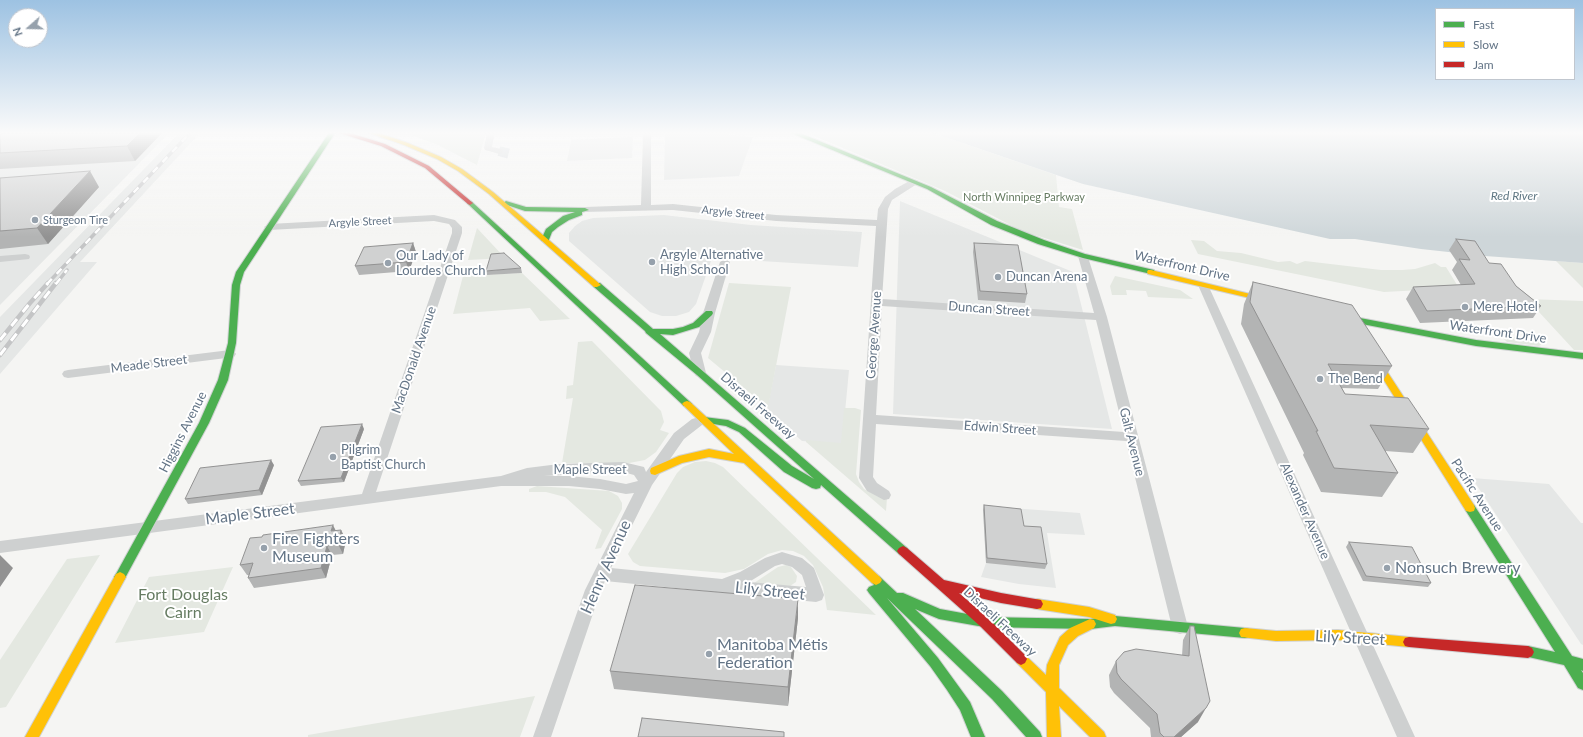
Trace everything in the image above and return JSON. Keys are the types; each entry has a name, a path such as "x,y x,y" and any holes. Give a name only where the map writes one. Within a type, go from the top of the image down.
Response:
{"main road":[{"name":"Higgins Avenue","path":"32,737 204,423 223,380 230,354 236,285 240,272 268,227 309,167"},
{"path":"426,167 460,193 823,530 997,695 1035,737"},
{"name":"Disraeli Freeway","path":"455,167 501,202 649,331 700,373 984,622 1099,737"},
{"name":"Waterfront Drive","path":"877,167 947,196 994,223 1083,256 1277,302"},
{"path":"501,202 525,209 585,210"},
{"path":"545,240 549,231 560,221 585,210"},
{"path":"649,331 673,332 686,329 696,325 709,313"},
{"name":"Waterfront Drive","path":"1329,314 1491,345 1534,352 1583,356"},
{"path":"1351,319 1356,329"},
{"name":"Pacific Avenue","path":"1368,348 1583,684"},
{"path":"704,420 728,423 742,430 788,469 843,499"},
{"path":"655,471 679,460 709,453 747,460"},
{"path":"823,530 934,662 965,706 972,718 978,737"},
{"name":"Lily Street","path":"939,583 1001,598 1089,612 1115,621"},
{"name":"Lily Street","path":"890,593 939,614 984,622 1090,624 1115,621 1276,636 1338,635 1544,654 1583,665"},
{"path":"1054,737 1052,689 1053,665 1064,641 1074,632 1090,624"}],"street":[{"path":"646,207 647,167"},
{"name":"George Avenue","path":"884,495 872,487 866,478 881,223 883,209 888,199 898,191 914,182"},
{"name":"Argyle Street","path":"585,210 673,207 776,218 881,223"},
{"name":"Argyle Street","path":"268,227 434,218 452,222"},
{"name":"MacDonald Avenue","path":"367,499 457,233 457,227 452,222"},
{"name":"Galt Avenue","path":"1083,256 1101,317 1180,627"},
{"path":"0,259 25,257"},
{"path":"700,373 695,353 705,332 709,313 725,262"},
{"name":"Alexander Avenue","path":"1204,285 1406,737"},
{"name":"Duncan Street","path":"877,302 1101,317"},
{"name":"Meade Street","path":"68,374 230,354"},
{"name":"Henry Avenue","path":"542,737 593,590 646,483 679,436 697,422 704,420"},
{"name":"Edwin Street","path":"869,420 1131,437"},
{"name":"Maple Street","path":"0,547 501,481 569,481 600,484 626,489 636,488 646,483 639,471 623,467 559,469 527,473 501,481"},
{"name":"Lily Street","path":"600,574 769,591 816,595 809,572 797,562 782,558 770,562 745,577 723,586"}],"shaded area":[{"path":"0,167 135,167 0,305"},
{"path":"146,167 168,167 80,262 97,262 0,374 0,317"},
{"path":"664,167 742,167 739,176 664,180"},
{"path":"900,201 1073,272 1112,429 893,414"},
{"name":"Argyle Alternative High School","path":"664,215 751,225 862,232 858,267 712,258 696,304 689,312 676,316 662,316 650,312 569,241 569,233 582,221 593,218"},
{"path":"776,365 849,370 842,444 802,441 767,410"},
{"path":"1472,478 1549,484 1581,523 1583,523 1583,645 1581,644"},
{"path":"983,506 1080,513 1085,535 1047,533 1056,588 1019,584 981,577 986,563"}],"green space":[{"name":"North Winnipeg Parkway","path":"889,167 1034,167 1056,175 1059,207 1072,209 1083,250 1022,231 945,191"},
{"path":"477,228 505,258 468,260"},
{"path":"1191,240 1204,241 1217,251 1241,253 1278,262 1290,261 1297,264 1305,261 1381,270 1402,270 1415,269 1435,263 1441,267 1446,267 1459,288 1384,292 1198,254"},
{"path":"1556,261 1583,263 1583,288"},
{"path":"522,273 570,319 540,321 530,308 453,314 463,276"},
{"path":"1115,276 1180,290 1193,299 1148,297 1146,291 1126,290 1127,295 1112,295 1110,286"},
{"path":"729,283 791,287 768,408 708,358"},
{"path":"1527,299 1583,301 1583,350 1574,350"},
{"path":"1529,336 1535,338 1542,344 1539,346 1507,342 1503,338"},
{"path":"592,341 661,411 664,422 660,430 669,433 656,452 645,460 629,463 562,463 573,398 566,399 567,386 573,385 578,342"},
{"path":"844,408 855,408 861,410 856,474 864,489 879,497 887,498 886,511 806,442 806,440 841,443"},
{"path":"706,461 723,467 876,615 827,610 823,587 813,565 804,556 793,551 782,550 768,554 744,569 725,573 640,566 633,562 628,554 677,473 683,467 695,462"},
{"path":"537,486 609,491 618,496 622,503 622,509 601,548 595,549 602,530 565,497 546,492 529,492 529,489"},
{"path":"100,555 6,707 0,708 0,660 67,559"},
{"path":"786,565 791,567 797,576 796,582 790,586 754,583 778,567"},
{"name":"Fort Douglas Cairn","path":"233,567 204,632 115,643 149,577"},
{"path":"535,696 520,737 308,737 308,735"}],"water":[{"name":"Red River","path":"1034,167 1583,167 1583,263 1485,256 1421,249 1355,239 1330,239 1083,184"}],"building":[{"path":"90,171 37,228 0,231 0,178"},
{"path":"1456,239 1475,241 1489,263 1501,264 1516,286 1541,306 1427,311 1413,287 1475,284 1459,259 1470,260"},
{"path":"413,243 406,262 355,266 364,247"},
{"name":"Duncan Arena","path":"974,243 1018,245 1027,294 980,291"},
{"path":"504,253 521,268 486,271 491,254"},
{"path":"1253,282 1352,305 1392,366 1328,364 1345,394 1408,398 1429,429 1370,425 1398,473 1334,468 1316,431 1318,431 1250,302"},
{"name":"Pilgrim Baptist Church","path":"362,424 341,478 298,481 321,427"},
{"path":"271,460 259,490 185,499 200,468"},
{"path":"984,505 1021,509 1024,526 1041,527 1047,564 987,558"},
{"path":"333,525 331,531 341,530 338,544 327,546 321,568 248,578 253,563 240,565 250,538"},
{"name":"Nonsuch Brewery","path":"1349,542 1412,547 1431,583 1366,576"},
{"name":"Manitoba Métis Federation","path":"635,585 798,599 788,687 610,671"},
{"path":"1190,626 1194,626 1210,701 1206,708 1174,737 1164,737 1160,733 1157,714 1121,679 1117,673 1116,661 1124,652 1136,649 1189,656"},
{"path":"642,718 784,732 784,737 638,737"}],"railway":[{"path":"47,284 157,167"},
{"path":"56,284 67,270"},
{"path":"0,340 48,283"},
{"path":"0,355 56,283"}],"traffic: fast":[{"path":"120,577 204,423 223,380 232,343 236,285 240,272 309,167"},
{"path":"878,167 929,188 994,223 1041,242 1083,256 1151,272"},
{"path":"470,203 687,404"},
{"path":"506,203 525,209 585,210"},
{"path":"545,240 549,231 555,225 566,218 579,213"},
{"path":"597,285 903,551"},
{"path":"649,331 673,332 686,329 696,325 709,313"},
{"path":"1339,317 1476,343 1583,356"},
{"path":"704,420 728,423 742,430 788,469 816,485"},
{"path":"1470,508 1583,684"},
{"path":"876,580 997,695 1035,737"},
{"path":"873,590 934,662 952,686 965,706 978,737"},
{"path":"899,597 939,614 984,622 1090,624 1115,621 1245,633"},
{"path":"1528,652 1544,654 1583,665"}],"traffic: slow":[{"path":"455,167 491,193 597,285"},
{"path":"1151,272 1271,301"},
{"path":"1374,358 1470,508"},
{"path":"687,404 876,580"},
{"path":"655,471 679,460 709,453 747,460"},
{"path":"32,737 120,577"},
{"path":"1037,604 1089,612 1111,619"},
{"path":"1054,737 1052,689 1053,665 1064,641 1074,632 1090,624"},
{"path":"1245,633 1276,636 1338,635 1409,642"},
{"path":"1021,659 1099,737"}],"traffic: jam":[{"path":"427,167 470,203"},
{"path":"903,551 984,622 1021,659"},
{"path":"942,584 1001,598 1037,604"},
{"path":"1409,642 1528,652"}],"place":[{"name":"Sturgeon Tire","path":"35,220"},
{"name":"Argyle Alternative High School","path":"652,262"},
{"name":"Our Lady of Lourdes Church","path":"388,263"},
{"name":"Duncan Arena","path":"998,277"},
{"name":"Mere Hotel","path":"1465,307"},
{"name":"The Bend","path":"1320,379"},
{"name":"Pilgrim Baptist Church","path":"333,457"},
{"name":"Fire Fighters Museum","path":"264,548"},
{"name":"Nonsuch Brewery","path":"1387,568"},
{"name":"Manitoba Métis Federation","path":"709,654"}]}
